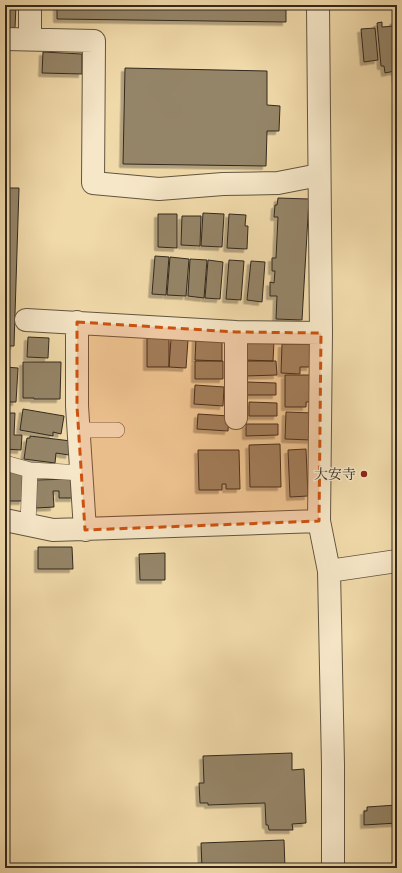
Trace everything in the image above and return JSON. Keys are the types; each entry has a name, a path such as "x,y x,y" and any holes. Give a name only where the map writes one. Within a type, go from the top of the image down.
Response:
{"street":[{"path":"30,5 30,39"},
{"path":"318,5 321,333 319,521 329,570 333,757 333,868"},
{"path":"5,39 94,41 93,183 159,189 223,184 278,183 320,175"},
{"path":"26,320 77,322 118,331 321,333"},
{"path":"77,322 77,406 86,530"},
{"path":"236,332 236,418"},
{"path":"5,520 53,530 319,521"},
{"path":"329,570 397,561"}],"lane":[{"path":"79,430 117,430"},
{"path":"5,463 30,470 83,473"},
{"path":"28,525 30,470"}],"highlighted area":[{"path":"77,322 236,332 321,333 319,521 85,530 77,406"}],"building":[{"path":"5,5 16,5 15,28 5,28"},
{"path":"57,5 286,5 286,22 57,19"},
{"path":"397,20 396,80 395,71 385,73 384,66 381,66 377,23 382,22 382,27 394,26 393,21"},
{"path":"375,28 378,60 364,62 361,29"},
{"path":"43,52 82,54 82,74 42,73"},
{"path":"125,68 267,71 267,105 280,106 279,131 267,131 266,166 123,164"},
{"path":"5,188 19,188 14,346 5,346"},
{"path":"278,198 309,199 302,320 276,319 277,296 270,296 270,282 274,283 275,271 272,271 272,258 276,258 278,217 274,217 275,205 277,205"},
{"path":"203,213 224,214 222,247 201,246"},
{"path":"158,214 177,214 177,248 158,247"},
{"path":"229,214 246,215 245,226 248,226 247,249 227,248"},
{"path":"182,216 201,216 200,246 181,245"},
{"path":"155,256 169,257 166,295 152,294"},
{"path":"170,257 189,259 186,296 167,295"},
{"path":"190,259 207,260 204,298 188,296"},
{"path":"208,260 223,262 220,299 205,298"},
{"path":"229,260 244,261 241,300 226,299"},
{"path":"251,261 265,262 262,302 247,300"},
{"path":"147,336 169,336 169,367 147,367"},
{"path":"28,337 49,338 48,358 27,357"},
{"path":"196,338 222,338 222,361 195,360"},
{"path":"171,339 188,340 186,368 169,367"},
{"path":"245,340 274,341 273,361 245,360"},
{"path":"282,344 311,344 310,367 300,367 300,374 281,373"},
{"path":"195,361 223,361 223,379 195,379"},
{"path":"245,361 276,361 277,375 245,376"},
{"path":"23,362 61,362 60,399 23,398"},
{"path":"5,367 18,368 16,402 5,402"},
{"path":"285,375 310,375 310,402 306,402 306,407 285,407"},
{"path":"247,382 276,383 276,395 247,395"},
{"path":"195,385 224,387 223,406 194,404"},
{"path":"249,402 277,403 277,416 249,416"},
{"path":"23,409 64,416 61,434 53,432 53,436 20,430"},
{"path":"286,412 312,413 311,440 285,439"},
{"path":"5,413 15,413 14,435 22,435 21,450 5,449"},
{"path":"198,414 229,416 228,431 197,429"},
{"path":"246,424 278,424 278,435 246,436"},
{"path":"30,436 71,441 69,455 56,453 55,463 24,459 27,438 30,438"},
{"path":"280,444 281,487 250,487 249,445"},
{"path":"306,449 308,496 290,497 288,450"},
{"path":"198,450 239,450 240,489 226,489 226,484 222,484 222,490 199,490"},
{"path":"5,467 23,472 23,501 8,501 8,487 5,487"},
{"path":"73,479 74,498 59,498 59,491 53,491 54,507 36,508 35,480"},
{"path":"38,547 72,547 73,569 38,569"},
{"path":"165,553 165,580 140,580 139,554"},
{"path":"292,753 292,770 304,769 306,823 292,824 293,830 269,830 268,825 266,825 265,803 208,805 208,803 200,803 199,783 204,783 203,756"},
{"path":"397,805 397,823 364,825 364,811 367,811 367,807"},
{"path":"284,840 285,868 202,868 201,843"}],"place":[{"name":"大安寺","path":"364,474"}]}
